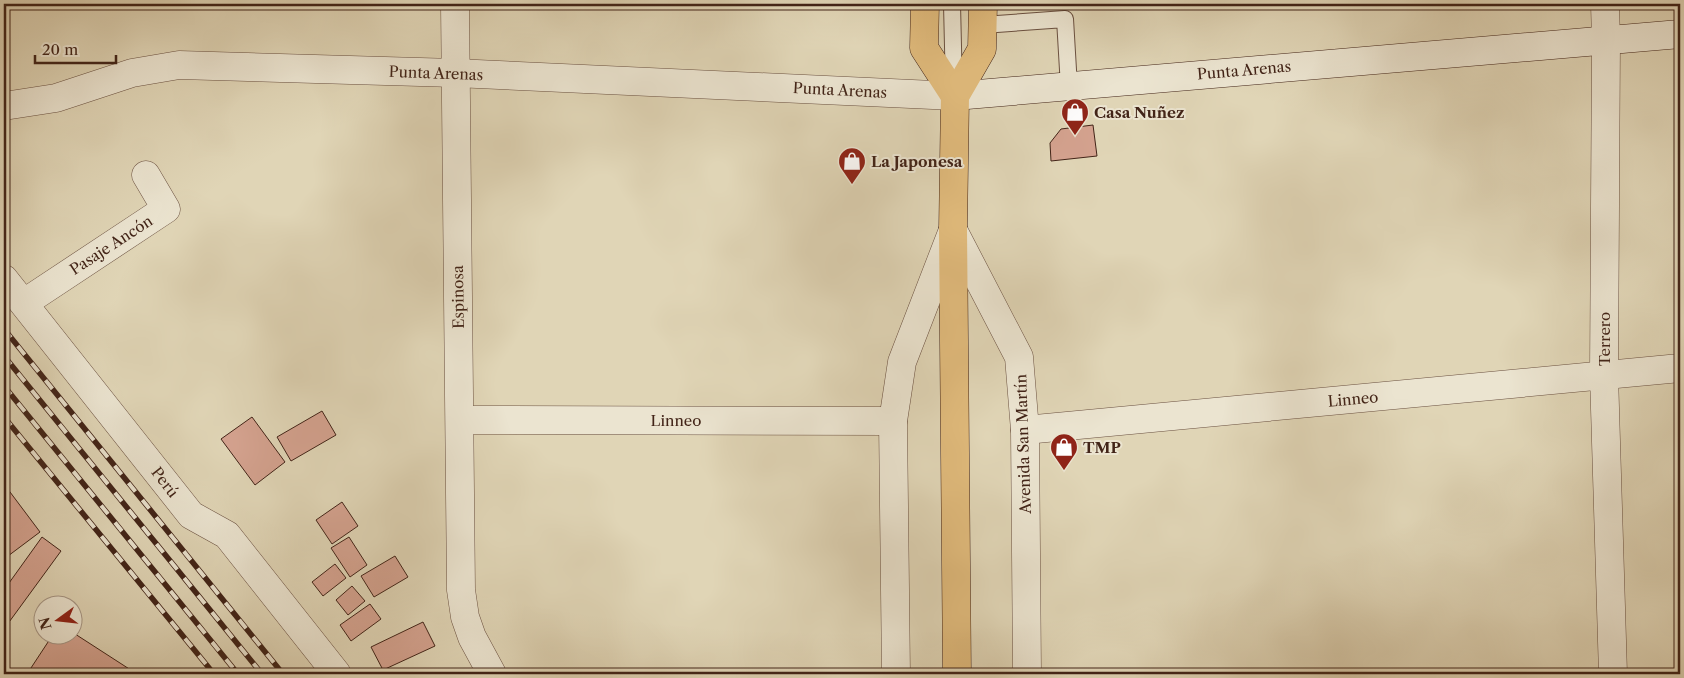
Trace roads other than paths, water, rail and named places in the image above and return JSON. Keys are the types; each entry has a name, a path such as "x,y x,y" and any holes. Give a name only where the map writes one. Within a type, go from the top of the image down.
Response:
{"main road":[{"path":"925,4 924,48 955,96"},
{"name":"Avenida San Martín","path":"957,674 953,230 955,96 982,50 983,14"}],"street":[{"name":"Espinosa","path":"455,4 461,590 464,617 472,637 492,674"},
{"name":"Terrero","path":"1605,4 1604,375 1613,674"},
{"name":"Punta Arenas","path":"4,106 56,98 132,73 179,65 455,73 955,96 1069,87 1182,75 1680,34"},
{"name":"Pasaje Ancón","path":"24,303 166,209 146,175"},
{"name":"Avenida San Martín","path":"896,674 893,421 902,362 953,230"},
{"name":"Avenida San Martín","path":"953,230 1018,357 1025,430 1027,674"},
{"name":"Perú","path":"4,278 191,515 227,535 337,674"},
{"name":"Linneo","path":"1025,430 1680,368"},
{"name":"Linneo","path":"460,420 893,421"}],"lane":[{"path":"952,4 955,96"},
{"path":"983,14 1064,19 1069,87"}],"railway":[{"path":"4,329 283,674"},
{"path":"4,356 262,674"},
{"path":"4,386 238,674"},
{"path":"4,417 214,674"}],"place":[{"name":"Casa Nuñez","path":"1075,136"},
{"name":"La Japonesa","path":"852,185"},
{"name":"TMP","path":"1064,471"}]}
